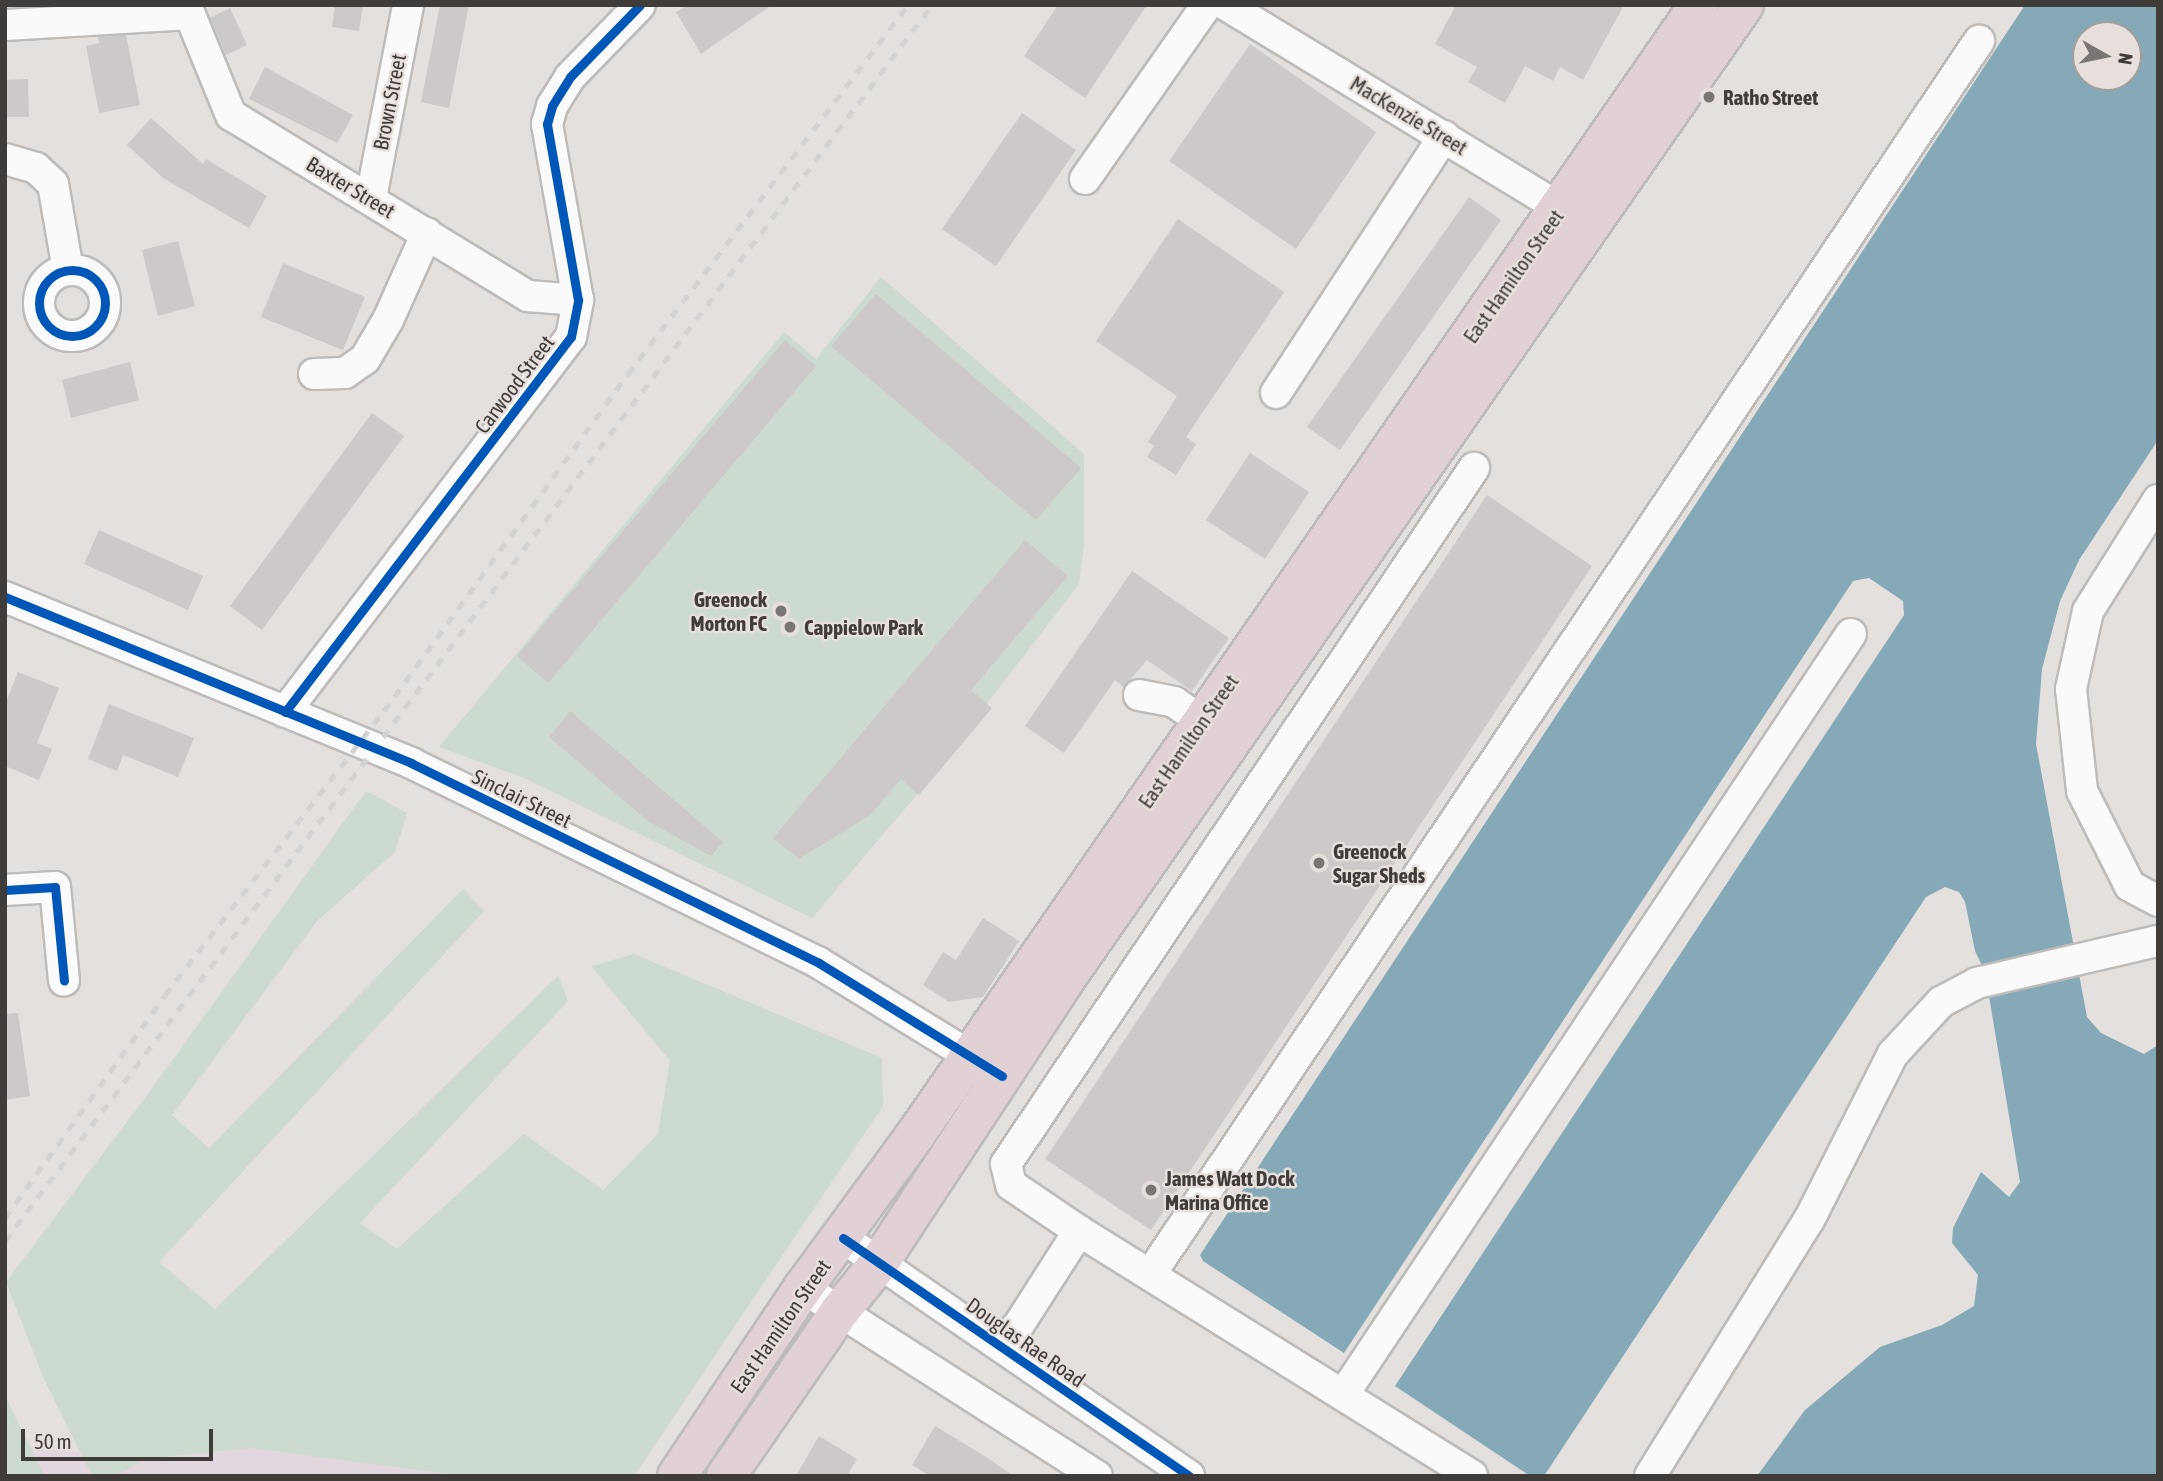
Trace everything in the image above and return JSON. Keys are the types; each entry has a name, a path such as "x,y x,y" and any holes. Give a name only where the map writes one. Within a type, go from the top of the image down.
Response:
{"highway":[{"name":"East Hamilton Street","path":"1576,218 1699,5"},
{"name":"East Hamilton Street","path":"726,1476 839,1312 879,1263 1329,572 1576,218 1744,5"},
{"name":"East Hamilton Street","path":"677,1476 803,1288 843,1238 1202,720 1329,572"}],"street":[{"name":"Brown Street","path":"371,198 408,5"},
{"name":"Carwood Street","path":"285,712 564,349 578,300 547,124 565,83 640,5"},
{"path":"1085,179 1207,5"},
{"name":"MacKenzie Street","path":"1226,5 1576,218"},
{"name":"Baxter Street","path":"187,10 231,115 528,296 578,300"},
{"path":"5,24 187,10"},
{"path":"1150,1275 1979,41"},
{"path":"1276,393 1444,136"},
{"path":"5,159 36,168 53,184 68,270"},
{"path":"314,374 345,373 365,359 388,320 427,233"},
{"path":"1472,1476 1079,1231 1011,1185 1006,1164 1474,468"},
{"path":"2158,499 2088,611 2071,689 2082,791 2130,886 2158,901"},
{"name":"Sinclair Street","path":"5,597 411,763 819,963 1002,1076"},
{"path":"1343,1395 1850,634"},
{"path":"1139,695 1174,702 1202,720"},
{"path":"5,890 55,887 64,981"},
{"path":"1650,1476 1809,1220 1893,1054 1941,1002 1977,983 2080,962 2158,941"},
{"path":"1000,1345 1018,1326 1079,1231"},
{"name":"Douglas Rae Road","path":"843,1238 1189,1476"},
{"path":"803,1288 1097,1476"}],"shaded area":[{"name":"Cappielow Park","path":"881,277 1084,454 1084,543 1079,584 919,792 812,918 524,778 439,747 784,332 816,359"},
{"path":"366,791 407,813 395,852 317,921 172,1115 209,1148 463,889 484,911 159,1262 215,1309 558,976 568,1001 360,1223 397,1249 524,1134 603,1190 658,1134 670,1061 591,966 634,954 882,1058 883,1106 634,1476 464,1476 251,1448 145,1459 116,1476 92,1476 43,1377 6,1282 151,1090"},
{"path":"5,1396 44,1475 44,1476 5,1476"},
{"path":"30,1447 145,1459 251,1448 464,1476 44,1476"}],"water":[{"path":"2025,5 2158,5 2158,440 2079,560 2060,601 2042,669 2036,744 2087,1017 2101,1033 2144,1054 2158,1045 2158,1476 1757,1476 1805,1410 1880,1347 1942,1325 1974,1306 1978,1275 1952,1243 1953,1228 1981,1172 2009,1197 2020,1182 1985,972 1975,951 1965,902 1959,892 1945,887 1926,897 1544,1476 1530,1476 1395,1386 1904,615 1903,601 1869,578 1853,581 1344,1353 1203,1261 1200,1255"}],"building":[{"path":"335,5 363,5 359,31 332,27"},
{"path":"440,5 469,5 449,108 421,102"},
{"path":"688,5 772,5 701,54 676,12"},
{"path":"1058,5 1147,5 1085,98 1024,56"},
{"path":"1456,5 1624,5 1583,80 1560,67 1553,81 1525,66 1505,103 1468,82 1477,67 1435,44"},
{"path":"230,8 247,45 226,55 210,18"},
{"path":"126,35 140,105 99,113 86,46 99,43 98,37"},
{"path":"1250,44 1376,132 1296,249 1169,161"},
{"path":"265,67 353,115 337,143 249,99"},
{"path":"28,79 29,117 5,117 5,80"},
{"path":"1022,113 1076,150 996,266 942,229"},
{"path":"151,118 203,164 206,159 267,196 249,228 163,178 127,145"},
{"path":"1469,197 1501,220 1340,450 1307,427"},
{"path":"1178,219 1284,292 1186,437 1196,444 1176,475 1147,457 1154,446 1148,442 1177,396 1096,341"},
{"path":"178,241 195,306 158,316 142,250"},
{"path":"283,263 365,297 343,350 261,317"},
{"path":"876,294 1081,468 1036,520 831,346"},
{"path":"785,340 816,366 548,683 517,656"},
{"path":"130,362 139,400 71,418 62,380"},
{"path":"372,413 404,436 262,630 230,606"},
{"path":"1250,453 1309,492 1265,559 1206,520"},
{"name":"Greenock Sugar Sheds","path":"1487,495 1592,566 1151,1230 1045,1159"},
{"path":"99,530 203,576 188,610 84,564"},
{"path":"1025,540 1068,576 971,690 992,708 919,795 901,779 870,815 799,859 773,838"},
{"path":"1132,571 1229,638 1192,691 1147,660 1124,687 1115,680 1064,753 1025,726"},
{"path":"18,672 59,688 37,743 52,749 39,780 5,766 5,705"},
{"path":"109,704 194,738 178,777 123,755 117,771 88,759"},
{"path":"570,711 723,842 711,856 648,821 549,737"},
{"path":"983,918 1019,941 983,997 949,1002 923,985 943,952 956,960"},
{"path":"18,1013 30,1096 5,1100 5,1014"},
{"path":"935,1426 1013,1476 930,1476 912,1465"},
{"path":"819,1436 857,1459 847,1476 796,1476"}],"railway":[{"path":"5,1218 165,995 384,711 628,374 908,5"},
{"path":"5,1241 932,5"}],"cycle path":[{"path":"285,712 571,337 578,300 547,124 552,106 570,77 640,5"},
{"path":"65,270 79,270 91,275 100,284 105,303 103,316 96,327 79,336 65,336 53,331 44,322 39,310 39,296 44,284 53,275 65,270"},
{"path":"5,597 411,763 819,963 1002,1076"},
{"path":"5,890 55,887 64,981"},
{"path":"843,1238 1189,1476"}],"place":[{"name":"Ratho Street","path":"1709,97"},
{"name":"Greenock Morton FC","path":"781,611"},
{"name":"Cappielow Park","path":"790,627"},
{"name":"Greenock Sugar Sheds","path":"1319,863"},
{"name":"James Watt Dock Marina Office","path":"1151,1190"}]}
